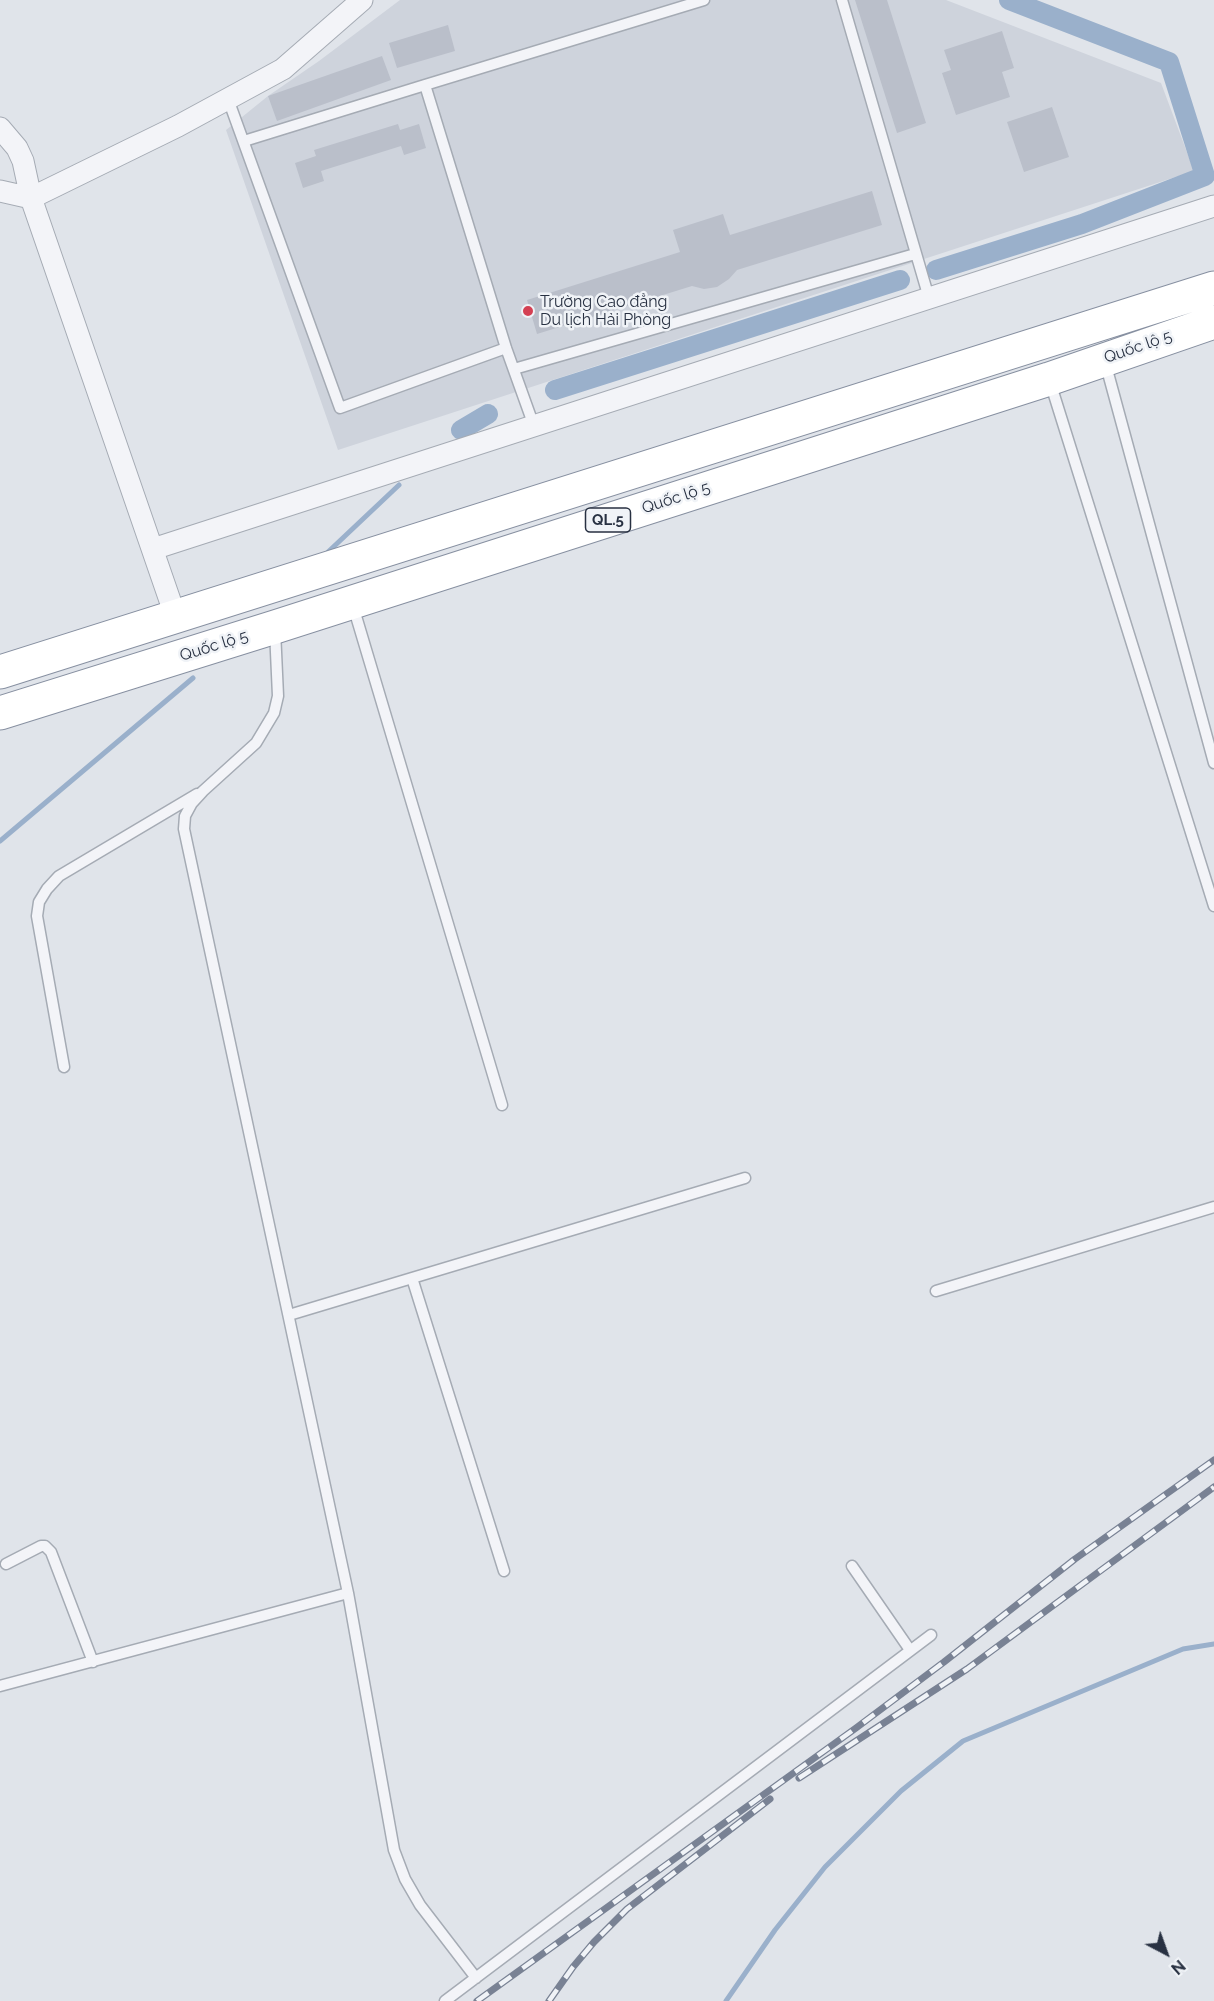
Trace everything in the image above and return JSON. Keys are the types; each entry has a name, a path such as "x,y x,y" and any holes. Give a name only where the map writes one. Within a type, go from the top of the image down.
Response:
{"highway":[{"name":"Quốc lộ 5","path":"0,672 1214,288"},
{"name":"Quốc lộ 5","path":"0,713 1049,379 1214,322"}],"street":[{"path":"0,192 32,198 178,126 283,69 362,0"},
{"path":"0,128 24,161 32,198 176,615"},
{"path":"153,549 1214,206"}],"lane":[{"path":"244,141 704,0"},
{"path":"842,0 929,298"},
{"path":"425,85 506,348 534,426"},
{"path":"228,99 340,408 506,348"},
{"path":"514,369 915,254"},
{"path":"1105,359 1209,727 1214,763"},
{"path":"1049,379 1214,906"},
{"path":"351,602 502,1105"},
{"path":"275,627 278,696 274,713 256,743 192,802 185,816 184,829 348,1593 394,1850 405,1879 420,1905 476,1978"},
{"path":"64,1067 37,916 39,902 59,876 202,791"},
{"path":"289,1316 746,1178"},
{"path":"936,1291 1214,1207"},
{"path":"412,1278 504,1571"},
{"path":"6,1564 41,1546 45,1546 51,1552 93,1662"},
{"path":"852,1566 910,1650"},
{"path":"0,1686 348,1593"},
{"path":"445,2001 931,1635"}],"shaded area":[{"name":"Trường Cao đẳng Du lịch Hải Phòng","path":"400,0 946,0 1161,83 1194,171 338,450 226,130 268,96"}],"building":[{"path":"855,0 887,0 926,123 897,133"},
{"path":"448,25 455,51 397,68 389,43"},
{"path":"1002,31 1014,68 1002,72 1010,97 956,115 942,73 951,70 944,50"},
{"path":"382,56 391,80 277,121 268,96"},
{"path":"1052,107 1069,157 1024,172 1007,122"},
{"path":"398,124 400,130 419,124 426,148 404,155 401,146 321,171 324,181 303,188 295,163 316,156 314,150"},
{"path":"872,191 882,225 737,270 717,287 704,289 692,286 537,334 527,300 680,252 673,230 723,214 730,235"}],"waterway":[{"path":"936,270 1082,224 1205,176 1169,62 1009,0"},
{"path":"555,390 900,280"},
{"path":"461,430 488,414"},
{"path":"328,552 399,485"},
{"path":"0,841 193,678"},
{"path":"726,2001 775,1930 825,1867 901,1791 963,1741 1183,1649 1214,1644"}],"railway":[{"path":"477,2001 856,1728 1075,1559 1214,1460"},
{"path":"799,1778 967,1669 1214,1487"},
{"path":"549,2001 594,1942 627,1909 770,1799"}],"place":[{"name":"Trường Cao đẳng Du lịch Hải Phòng","path":"528,311"}]}
